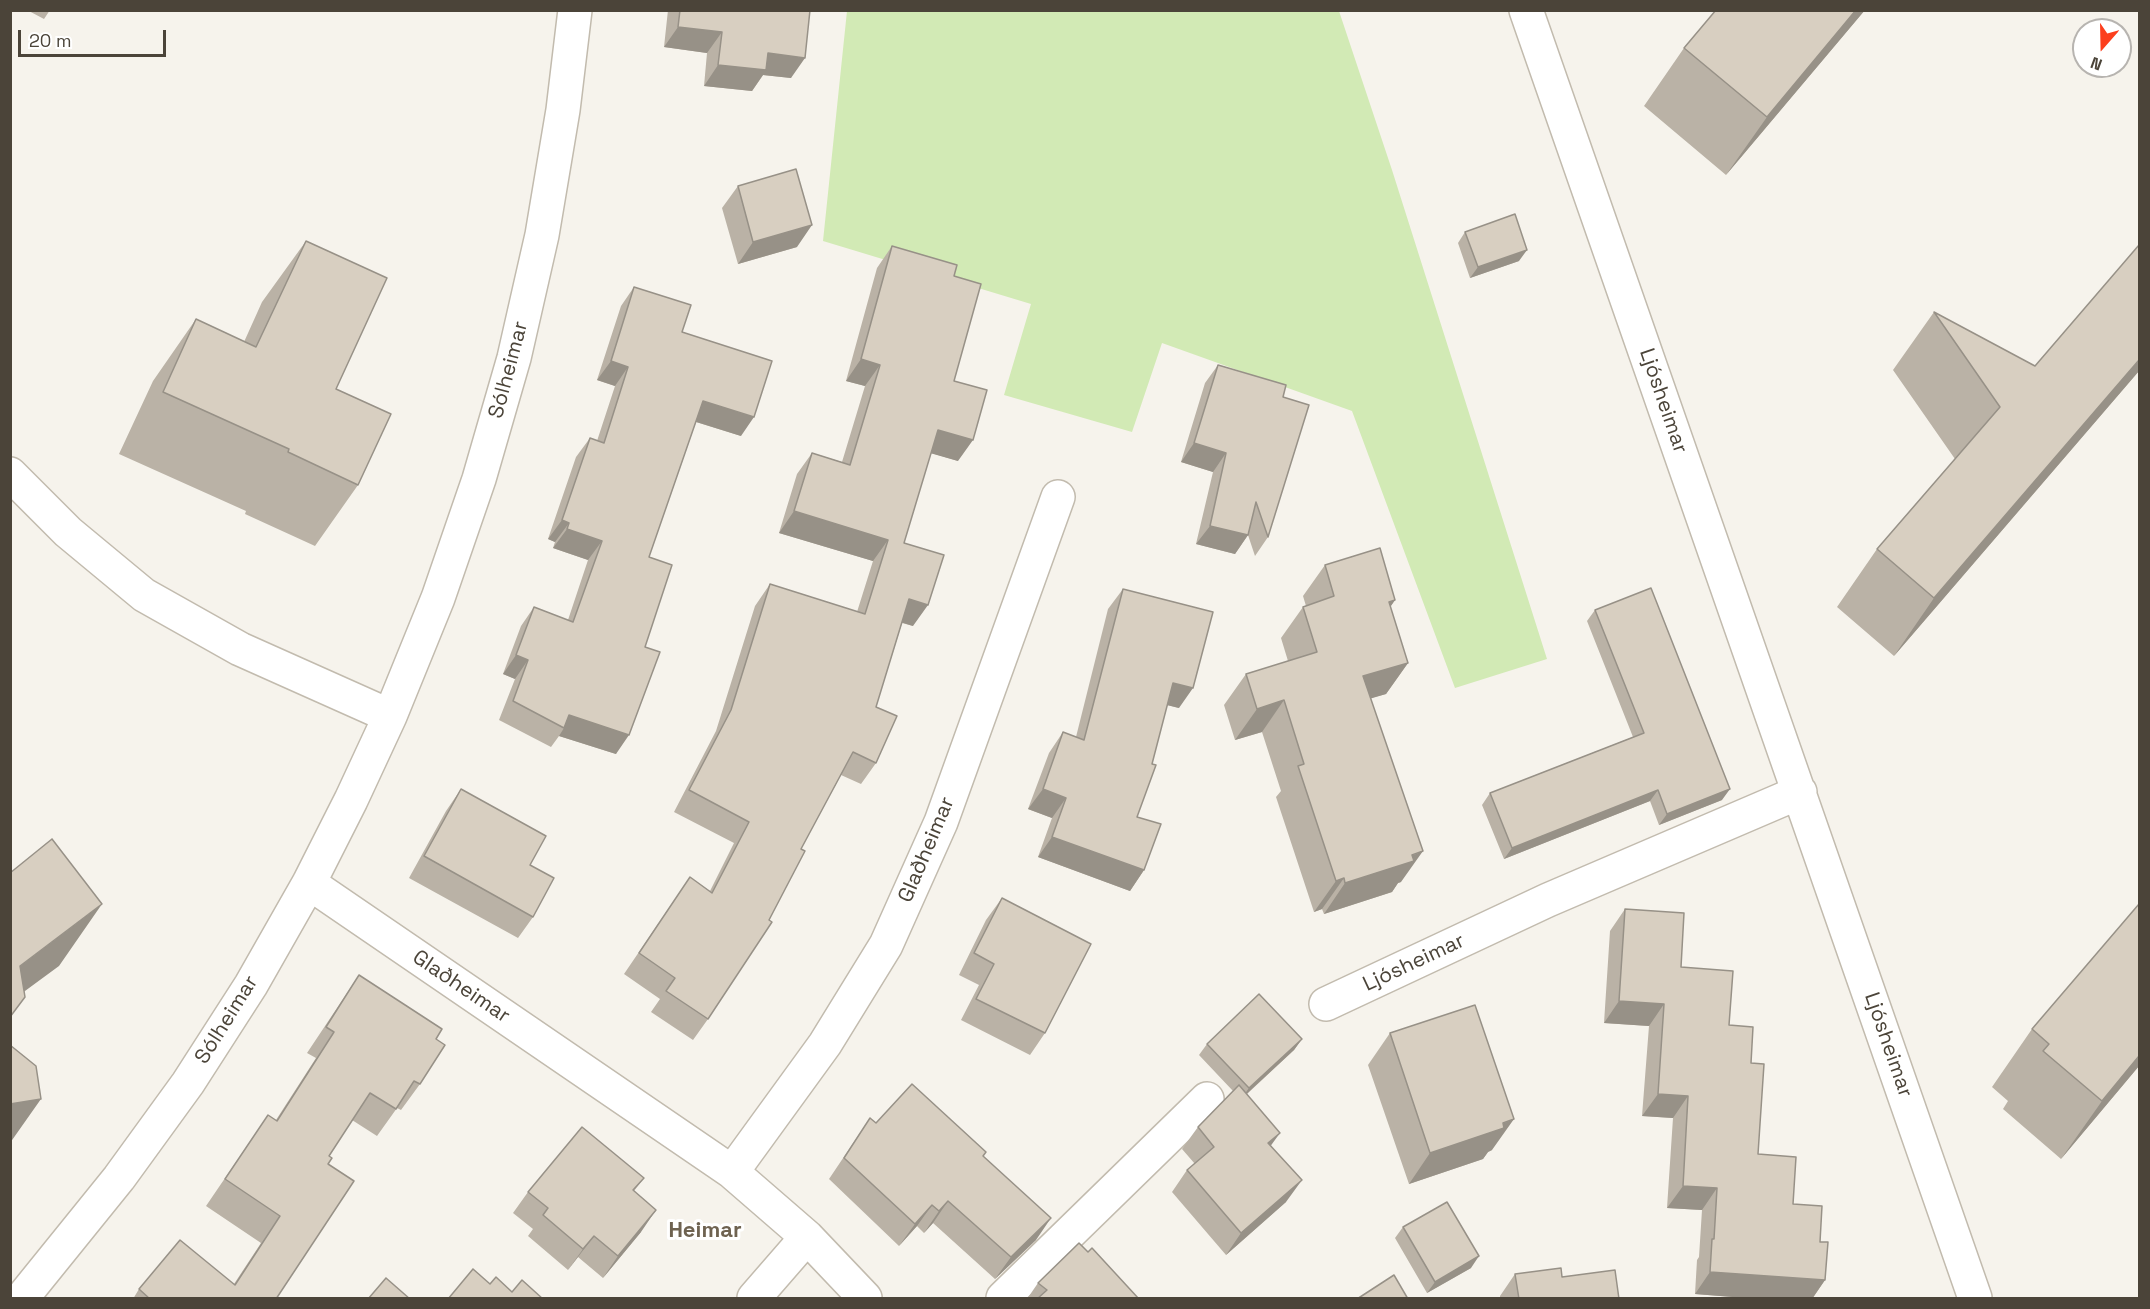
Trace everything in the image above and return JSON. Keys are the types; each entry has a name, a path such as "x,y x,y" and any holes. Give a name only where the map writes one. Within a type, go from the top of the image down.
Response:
{"street":[{"name":"Sólheimar","path":"22,1299 119,1178 188,1083 250,985 309,883 390,716 438,598 479,479 514,358 542,235 563,110 575,10"},
{"name":"Ljósheimar","path":"1526,10 1975,1299"},
{"path":"10,474 68,532 144,595 240,649 390,716"},
{"name":"Glaðheimar","path":"732,1172 825,1044 886,945 941,822 1058,497"},
{"name":"Ljósheimar","path":"1326,1004 1548,900 1800,792"},
{"name":"Glaðheimar","path":"309,883 732,1172 807,1238 865,1299"},
{"path":"1003,1299 1207,1098"},
{"path":"754,1299 807,1238"}],"green space":[{"path":"847,11 1339,11 1392,170 1547,659 1455,688 1352,411 1162,343 1132,432 1004,395 1031,304 823,241"}],"building":[{"path":"680,10 810,10 805,58 768,53 766,70 718,65 722,32 678,27"},
{"path":"1716,10 1856,10 1767,117 1684,48"},
{"path":"796,169 812,225 753,242 738,186"},
{"path":"1515,214 1527,250 1478,267 1465,232"},
{"path":"306,241 387,278 336,389 391,414 358,485 288,452 289,449 163,392 196,319 256,347"},
{"path":"2139,245 2139,360 1934,598 1877,549 2000,407 1934,312 2035,366"},
{"path":"892,246 957,265 954,276 981,284 954,381 987,390 973,440 938,430 904,543 944,555 928,605 909,599 876,707 897,716 876,763 853,752 801,849 805,851 769,920 772,922 708,1019 666,991 675,978 639,953 690,877 712,893 749,822 689,790 731,710 770,584 865,614 888,540 794,511 812,453 850,465 880,365 861,359"},
{"path":"634,287 691,305 682,332 772,361 754,417 703,401 649,557 672,565 645,647 660,652 629,735 569,715 564,728 513,701 528,660 516,655 534,607 573,622 602,541 567,529 569,523 562,520 590,438 604,443 628,367 611,361"},
{"path":"1218,365 1286,385 1283,397 1309,405 1268,537 1256,502 1248,535 1210,526 1226,453 1194,443"},
{"path":"1380,548 1395,600 1389,602 1408,663 1363,676 1423,851 1412,855 1414,861 1345,883 1344,878 1336,881 1298,766 1304,764 1284,700 1257,709 1246,674 1317,652 1303,607 1334,596 1325,565"},
{"path":"1651,588 1730,789 1667,814 1658,790 1512,848 1490,793 1644,733 1595,610"},
{"path":"1123,589 1213,612 1193,688 1173,683 1152,764 1156,765 1137,817 1161,824 1144,870 1052,837 1066,798 1043,789 1063,732 1084,740"},
{"path":"461,789 546,836 530,865 554,878 533,917 424,856"},
{"path":"52,839 102,904 20,966 25,997 10,1017 10,873"},
{"path":"1002,898 1091,944 1045,1033 976,999 994,964 974,953"},
{"path":"2139,904 2139,1056 2102,1101 2043,1051 2049,1044 2032,1029"},
{"path":"1625,909 1684,913 1681,967 1733,971 1729,1025 1753,1027 1751,1063 1764,1064 1758,1154 1796,1157 1793,1204 1822,1206 1820,1242 1828,1242 1825,1280 1710,1272 1717,1188 1683,1186 1688,1096 1658,1094 1664,1004 1619,1001"},
{"path":"359,975 442,1029 436,1039 445,1045 420,1084 414,1081 396,1109 370,1093 329,1156 332,1158 328,1164 354,1181 276,1299 150,1299 139,1289 180,1240 235,1285 280,1216 225,1179 268,1115 277,1121 334,1032 326,1027"},
{"path":"1259,994 1302,1039 1249,1088 1207,1044"},
{"path":"1475,1005 1514,1119 1503,1123 1504,1128 1430,1153 1390,1033"},
{"path":"10,1045 36,1066 41,1099 10,1104"},
{"path":"912,1084 986,1152 983,1156 1051,1218 1011,1257 948,1201 939,1211 932,1205 915,1224 844,1158 870,1118 876,1123"},
{"path":"1239,1085 1280,1133 1268,1143 1302,1180 1241,1233 1187,1170 1214,1147 1198,1127"},
{"path":"582,1127 644,1178 633,1190 656,1210 618,1256 594,1236 583,1249 543,1215 548,1208 528,1192"},
{"path":"1447,1202 1479,1256 1435,1282 1403,1227"},
{"path":"1079,1243 1088,1252 1092,1248 1139,1299 1037,1299 1047,1290 1038,1283"},
{"path":"1561,1268 1562,1277 1615,1270 1619,1299 1519,1299 1515,1274"},
{"path":"473,1269 490,1284 496,1277 512,1292 522,1280 543,1299 448,1299"},
{"path":"1394,1275 1408,1299 1357,1299"},
{"path":"386,1278 410,1299 368,1299"}],"district":[{"name":"Heimar","path":"705,1231"}]}
